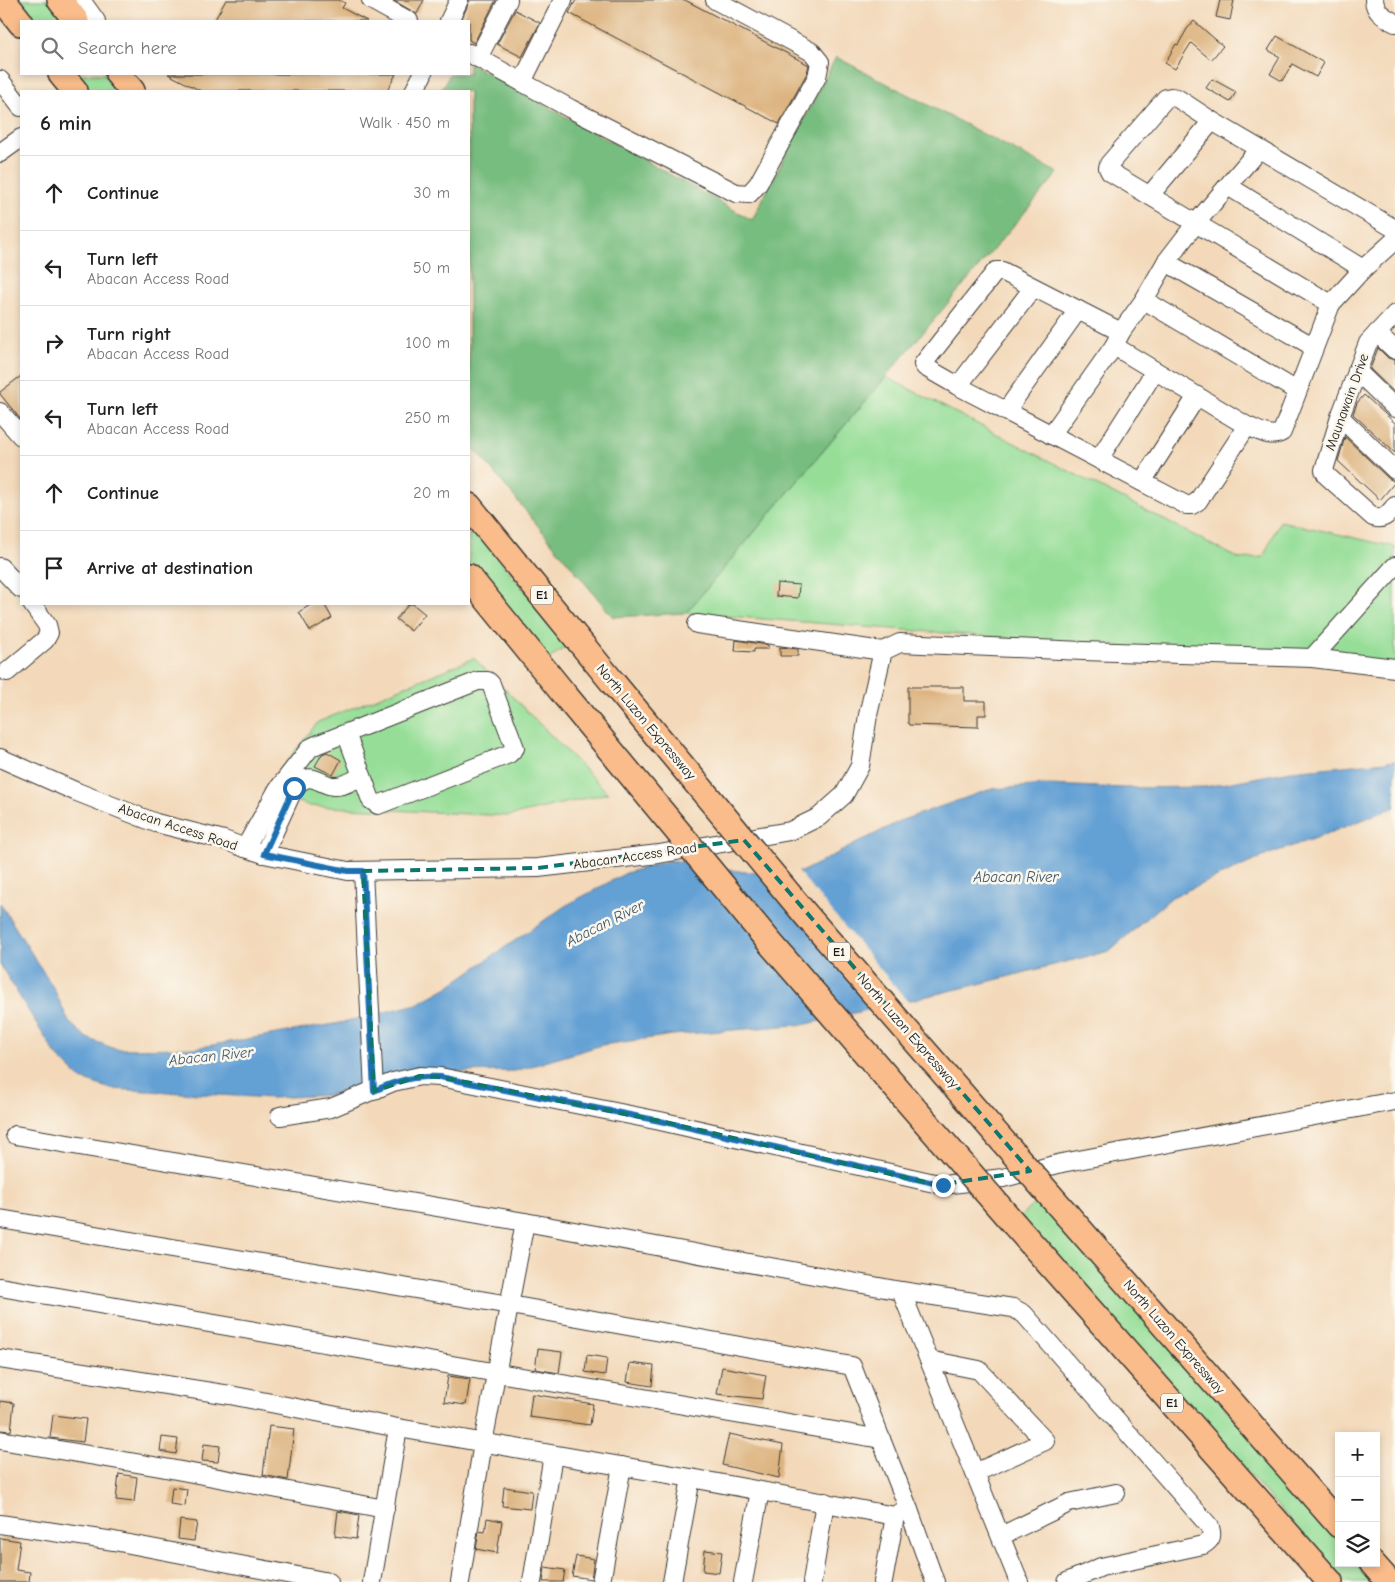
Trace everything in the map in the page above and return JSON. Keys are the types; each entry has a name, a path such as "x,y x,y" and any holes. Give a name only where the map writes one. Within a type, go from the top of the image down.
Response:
{"highway":[{"path":"3,0 20,22"},
{"path":"60,0 75,20"},
{"path":"62,75 74,90"},
{"path":"119,75 131,90"},
{"name":"North Luzon Expressway","path":"470,507 614,684 813,922 1336,1522"},
{"name":"E1","path":"470,578 771,944 1015,1225 1330,1582"},
{"path":"1376,1567 1389,1582"}],"street":[{"path":"81,0 95,20"},
{"path":"370,0 407,20"},
{"path":"449,20 459,0"},
{"path":"508,0 473,56 736,193 749,194 758,184 817,77 820,62 812,52 715,0"},
{"path":"522,82 563,0"},
{"path":"1374,0 1374,7 1378,12 1395,23"},
{"path":"415,90 422,75"},
{"path":"0,80 20,106"},
{"path":"1331,304 1110,172 1109,164 1166,98 1171,96 1395,229"},
{"path":"1150,195 1212,121"},
{"path":"0,154 20,139"},
{"path":"1051,435 1144,300 1166,262 1196,223 1259,149"},
{"path":"1228,186 1363,269"},
{"path":"1247,426 1198,501 1192,505 1186,505 958,386 923,364 996,271 1002,271 1078,310 1118,339 1156,371 1247,426 1271,435 1277,435 1282,432 1331,304 1363,269 1395,240"},
{"path":"1166,262 1314,347"},
{"path":"958,386 1033,288"},
{"path":"1144,300 1297,391"},
{"path":"1006,411 1078,310"},
{"name":"Maunawain Drive","path":"1395,314 1368,343 1340,417 1324,470 1327,476 1373,517 1379,519 1385,517 1395,506"},
{"path":"1377,333 1395,350"},
{"path":"1099,459 1156,371"},
{"path":"1357,371 1395,408"},
{"path":"1142,482 1197,396"},
{"path":"0,412 20,435"},
{"path":"1340,417 1395,470"},
{"path":"0,566 20,588"},
{"path":"1312,658 1395,566"},
{"path":"7,672 45,640 49,633 47,624 33,605"},
{"path":"697,624 883,651 900,642 1083,651 1312,658 1395,668"},
{"name":"Abacan Access Road","path":"0,758 77,792 156,822 224,840 264,854 348,871 538,868 659,854 790,831 819,817 844,795 860,766 868,715 883,651"},
{"path":"245,848 278,789 306,752 316,745 346,733 478,681 484,680 491,684 514,748 509,754 381,805 374,804 371,800 346,733"},
{"path":"264,854 298,783 310,778 331,786 337,786 362,776"},
{"path":"363,871 374,1088"},
{"path":"280,1116 331,1108 374,1088 393,1082 420,1076 440,1077 660,1121 943,1185 1003,1178 1062,1163 1395,1101"},
{"path":"15,1135 526,1222 900,1291 1013,1308 1024,1314 1210,1527 1212,1535 1210,1541 1203,1545 1101,1566 1067,1582"},
{"path":"0,1219 510,1305 852,1366 881,1438 902,1513 936,1582"},
{"path":"460,1582 483,1443 526,1222"},
{"path":"0,1287 881,1438"},
{"path":"900,1291 1019,1582"},
{"path":"0,1359 230,1395 483,1443 825,1502 902,1513"},
{"path":"929,1360 979,1370 1045,1441 975,1473"},
{"path":"372,1582 398,1428"},
{"path":"0,1440 160,1467 385,1509"},
{"path":"532,1582 553,1455"},
{"path":"601,1582 622,1466"},
{"path":"672,1582 690,1478"},
{"path":"743,1582 760,1490"},
{"path":"1001,1536 1069,1503 1116,1493"},
{"path":"812,1582 825,1502"},
{"path":"883,1582 902,1513"},
{"path":"0,1524 114,1541 329,1582"}],"highlighted area":[{"path":"744,840 1030,1171 938,1185 660,1121 440,1077 420,1076 374,1091 363,871 538,868"}],"green space":[{"path":"13,0 50,0 65,20 29,20"},
{"path":"836,57 1058,173 686,613 613,617 470,443 470,90 442,90 449,75 470,75 470,64 752,220"},
{"path":"72,75 109,75 120,90 84,90"},
{"path":"886,377 1240,559 1263,557 1280,521 1395,547 1395,668 686,613"},
{"path":"470,524 569,644 548,660 470,564"},
{"path":"474,658 608,793 509,816 310,806 264,790 318,722"},
{"path":"1039,1199 1335,1531 1335,1567 1368,1567 1381,1582 1345,1582 1020,1217"}],"water":[{"name":"Abacan River","path":"1395,761 1395,807 1272,853 1172,897 1109,951 975,985 807,1024 673,1035 602,1045 515,1071 397,1073 331,1095 272,1098 111,1089 81,1079 56,1055 0,965 0,903 54,989 69,1022 87,1038 115,1049 195,1048 340,1023 417,1004 446,988 565,906 626,873 670,860 745,872 801,872 902,820 991,789 1048,785 1124,788 1205,787 1291,771"}],"pier":[{"path":"796,869 909,1003 879,1010 760,870"}],"building":[{"path":"226,0 339,0 345,3 342,8 365,20 215,20"},
{"path":"393,0 424,0 417,14"},
{"path":"470,0 496,0 474,43 470,41 470,20 461,20"},
{"path":"576,0 685,0 809,65 807,73 779,124 569,13"},
{"path":"1220,0 1234,0 1230,20 1216,17"},
{"path":"515,10 540,23 522,57 497,44"},
{"path":"1194,21 1223,46 1211,60 1191,43 1175,69 1165,63 1176,44 1178,45"},
{"path":"1277,36 1324,63 1316,77 1292,64 1282,81 1270,74 1280,57 1268,50"},
{"path":"170,75 395,75 388,90 199,90"},
{"path":"1212,79 1236,92 1230,102 1206,88"},
{"path":"1378,348 1388,358 1395,360 1395,393 1370,369"},
{"path":"20,377 20,419 0,394 0,392"},
{"path":"1364,395 1395,423 1395,453 1353,414 1357,403"},
{"path":"1345,437 1388,478 1395,482 1380,500 1338,461"},
{"path":"777,583 799,585 798,598 776,596"},
{"path":"310,605 325,605 332,618 310,631 299,612"},
{"path":"408,605 414,605 425,614 411,631 396,619"},
{"path":"736,640 768,645 768,649 754,649 754,652 735,651"},
{"path":"780,647 798,649 798,656 780,656"},
{"path":"908,687 964,687 964,701 986,701 986,715 978,715 978,727 909,725"},
{"path":"327,752 341,760 333,775 315,766 322,754"},
{"path":"538,1349 562,1352 559,1373 535,1369"},
{"path":"587,1355 607,1358 605,1375 585,1372"},
{"path":"630,1363 654,1366 652,1386 627,1382"},
{"path":"722,1367 766,1375 762,1399 717,1394"},
{"path":"448,1376 470,1379 466,1405 444,1402"},
{"path":"532,1394 593,1404 590,1425 529,1417"},
{"path":"0,1401 14,1403 11,1431 0,1430"},
{"path":"53,1415 86,1419 83,1442 50,1438"},
{"path":"269,1426 294,1429 288,1480 263,1475"},
{"path":"729,1434 783,1445 779,1478 722,1465"},
{"path":"162,1437 178,1439 176,1454 160,1451"},
{"path":"204,1444 220,1446 218,1462 202,1461"},
{"path":"119,1474 137,1477 134,1502 116,1500"},
{"path":"172,1487 187,1489 185,1506 170,1504"},
{"path":"504,1487 532,1491 530,1509 502,1506"},
{"path":"338,1511 359,1515 356,1539 335,1536"},
{"path":"487,1518 502,1521 497,1553 476,1549 479,1531 485,1532"},
{"path":"180,1520 197,1522 194,1541 178,1539"},
{"path":"0,1538 20,1541 16,1570 30,1572 29,1582 0,1582"},
{"path":"705,1550 722,1552 719,1573 703,1571"},
{"path":"576,1556 594,1559 591,1579 572,1576"},
{"path":"545,1567 565,1570 563,1582 543,1582"}],"route":[{"path":"294,788 264,854 348,871 363,871 374,1091 393,1082 420,1076 440,1077 660,1121 943,1185"}]}
